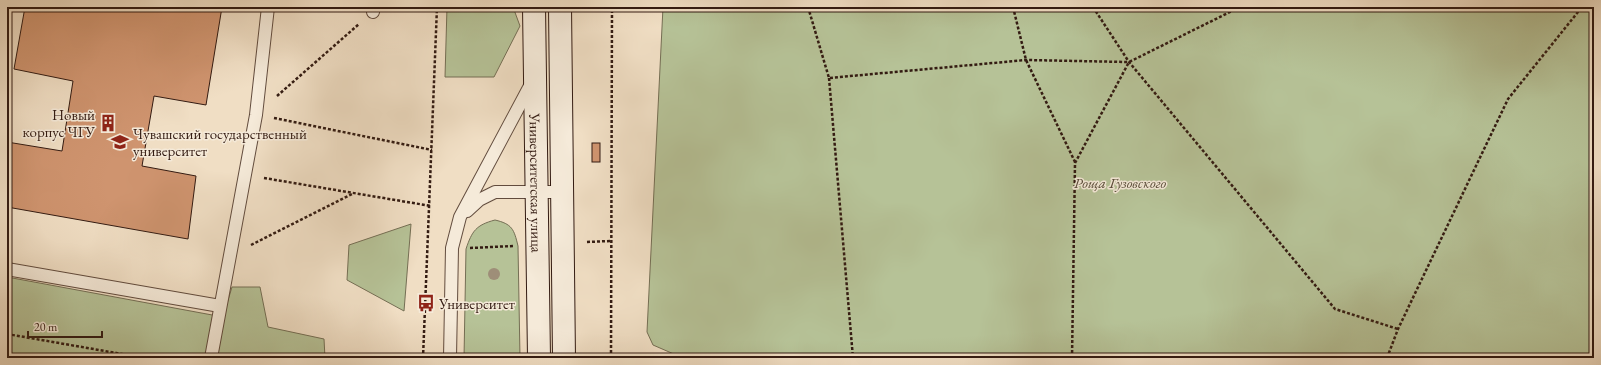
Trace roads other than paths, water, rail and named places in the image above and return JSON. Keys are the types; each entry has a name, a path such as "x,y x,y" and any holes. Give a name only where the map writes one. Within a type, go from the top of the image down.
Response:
{"main road":[{"name":"Университетская улица","path":"534,7 536,75 535,192 539,358"},
{"name":"Университетская улица","path":"560,7 564,358"}],"lane":[{"path":"211,358 256,115 268,7"},
{"path":"450,358 452,248 460,217 536,75"},
{"path":"460,217 478,200 495,192 562,192"},
{"path":"7,269 220,306"}],"place":[{"name":"Новый корпус ЧГУ","path":"108,123"},
{"name":"Чувашский государственный университет","path":"120,142"},
{"name":"Университет","path":"426,303"}],"park label":[{"name":"Роща Гузовского","path":"1120,182"}]}
